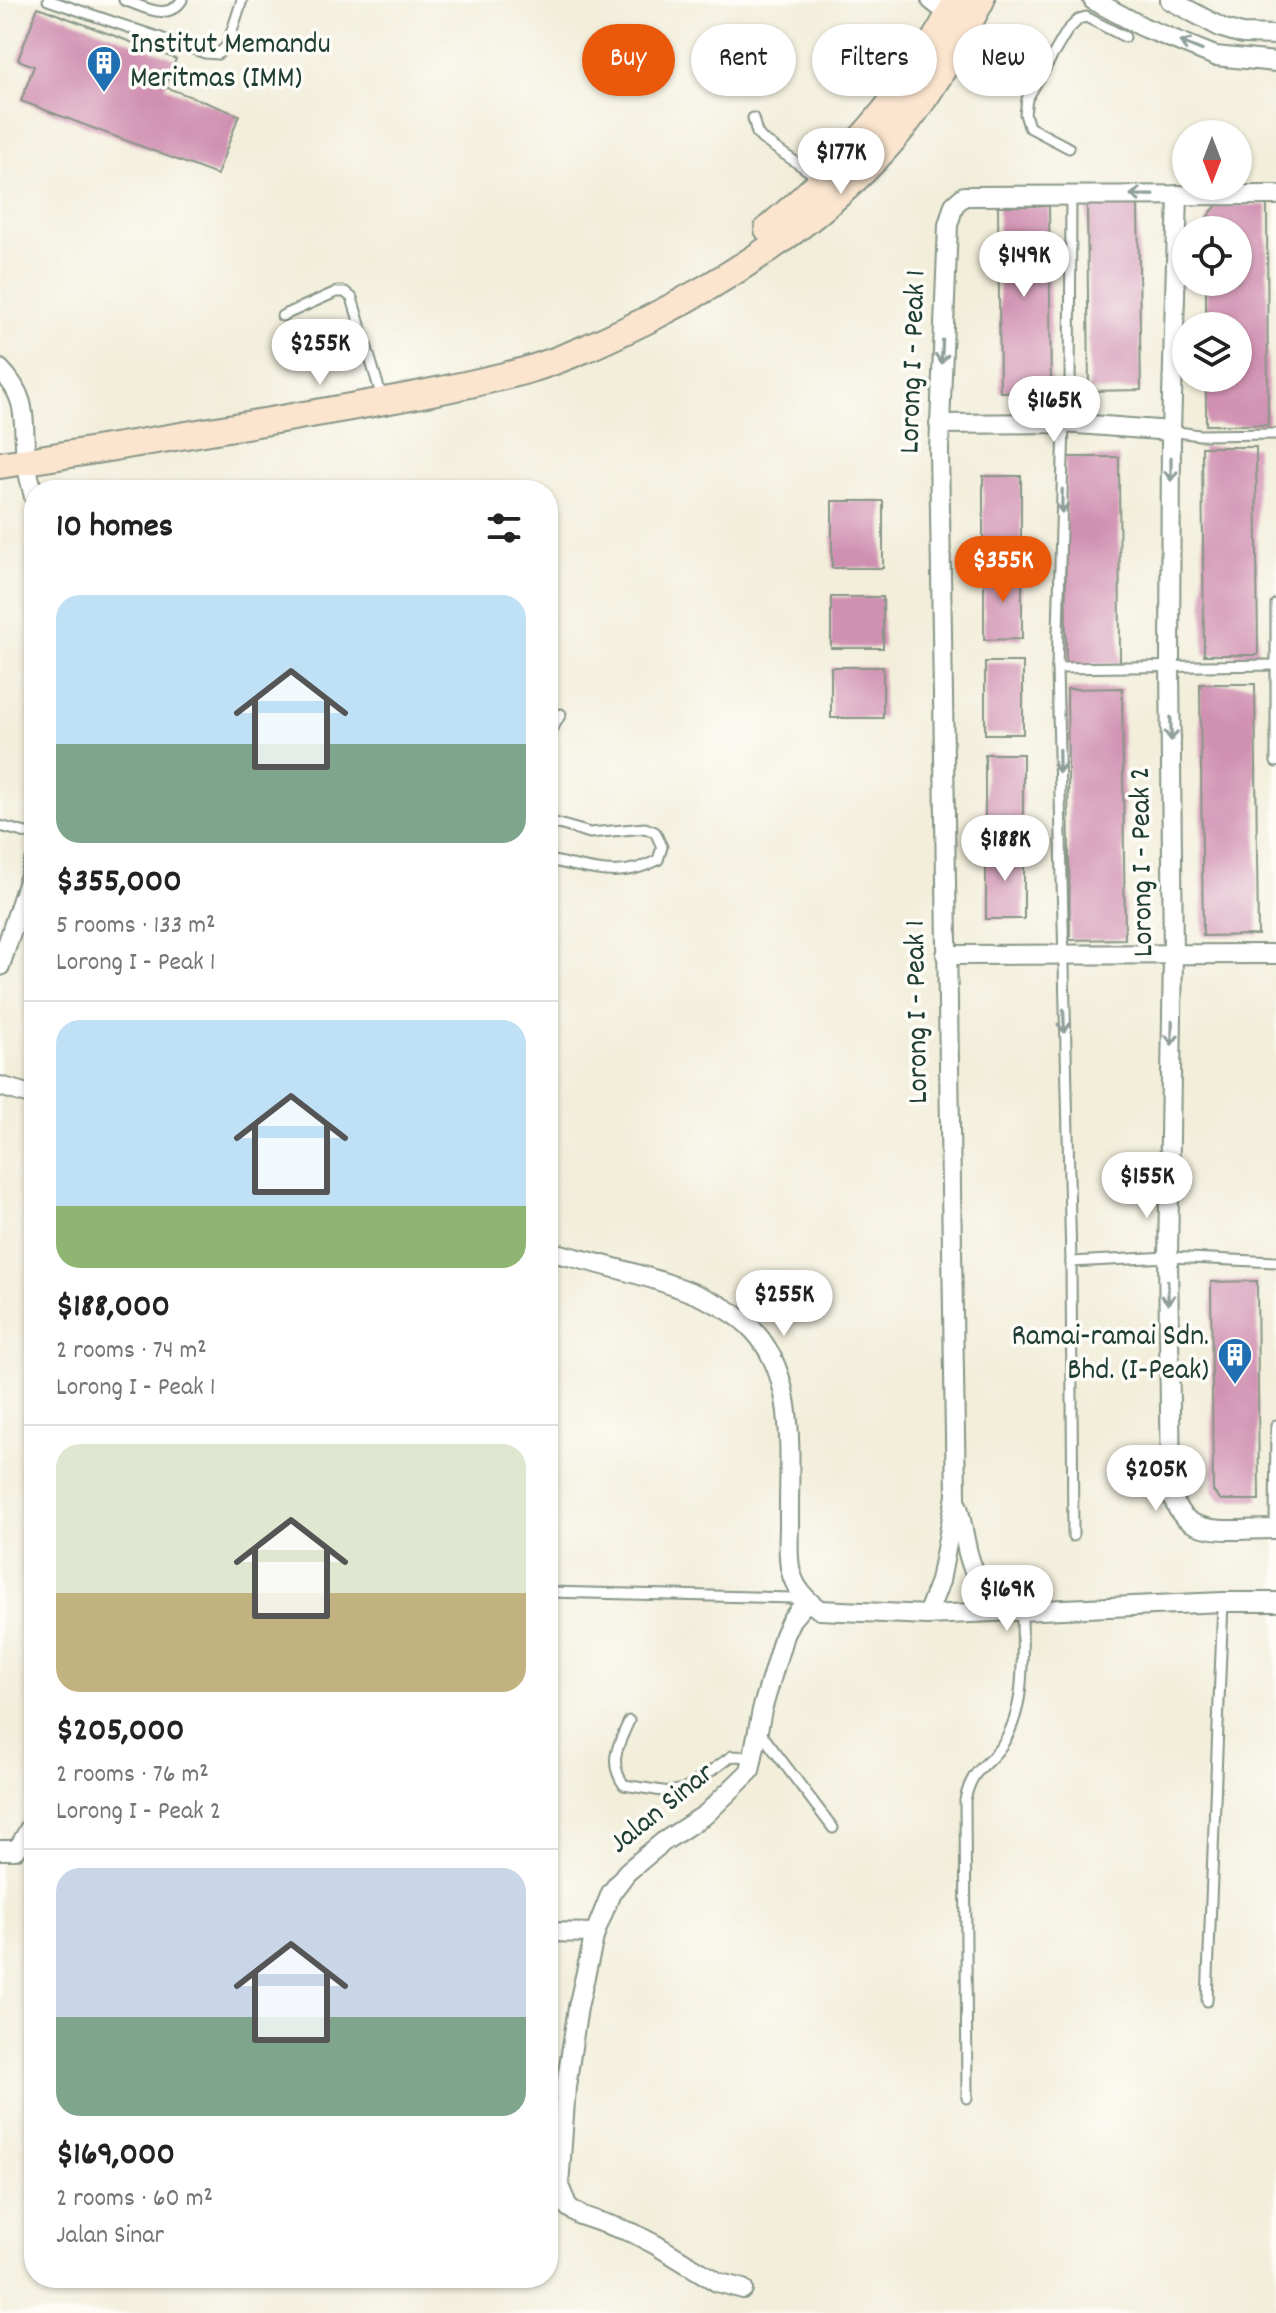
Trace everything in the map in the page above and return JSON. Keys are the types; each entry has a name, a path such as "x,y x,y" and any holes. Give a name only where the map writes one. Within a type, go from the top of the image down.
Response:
{"main road":[{"path":"647,320 731,259 791,210 895,99 958,7 987,0"},
{"path":"0,465 383,401 527,370 619,334 690,300 737,270 786,237 838,194 890,142 931,88 958,7"}],"street":[{"path":"1093,0 1143,27 1215,56 1276,62"},
{"path":"1170,0 1222,28 1242,34 1276,35"},
{"path":"1071,194 1172,195"},
{"name":"Lorong I - Peak 1","path":"927,1615 943,1569 956,1496 939,424 948,225 954,205 964,196 1071,194"},
{"path":"1252,195 1276,195"},
{"name":"Lorong I - Peak 2","path":"1178,200 1171,431 1173,955 1168,1257 1171,1485 1173,1501 1188,1523 1203,1528 1276,1529"},
{"path":"0,369 9,378 24,405 26,461 30,480"},
{"path":"939,424 1064,423 1171,431"},
{"path":"0,966 24,893"},
{"path":"946,955 1276,954"},
{"path":"0,1086 24,1093"},
{"path":"558,1254 664,1283 696,1296 727,1310 748,1325 764,1344 784,1391 790,1571 807,1601 820,1610 927,1615 1276,1602"},
{"name":"Lorong I - Peak 1","path":"956,1496 977,1580 989,1595 1022,1612"},
{"name":"Jalan Sinar","path":"559,2186 572,2042 595,1933 611,1893 627,1872 663,1842 706,1814 750,1771 757,1729 784,1635 791,1620 807,1601"},
{"path":"0,1850 15,1850 24,1838"},
{"path":"558,1932 595,1933"},
{"path":"559,2186 568,2207 580,2215 633,2233 717,2282 743,2289"}],"lane":[{"path":"48,0 205,53 218,54 227,46 242,0"},
{"path":"124,0 163,14 174,10 182,0"},
{"path":"1069,148 1029,127 1025,114 1027,99 1067,31 1079,19 1086,17 1125,37"},
{"path":"753,118 762,139 821,180"},
{"path":"1071,194 1070,392 1064,423 1057,668 1071,1262 1073,1536"},
{"path":"282,316 336,292 345,292 352,298 383,401"},
{"path":"1171,431 1199,435 1276,434"},
{"path":"1276,604 1276,762"},
{"path":"1057,668 1276,665"},
{"path":"558,719 561,714"},
{"path":"558,824 590,833 645,828 655,832 662,847 658,860 637,871 618,873 558,862"},
{"path":"0,826 24,832"},
{"path":"1071,1262 1168,1257 1276,1262"},
{"path":"1276,1425 1276,1529"},
{"path":"558,1592 792,1598 807,1601"},
{"path":"1207,2001 1223,1602"},
{"path":"967,2098 965,1800 973,1773 1001,1747 1018,1711 1022,1612"},
{"path":"629,1721 615,1753 615,1773 624,1785 669,1792 687,1788 732,1756 752,1757"},
{"path":"757,1729 833,1828"}],"building":[{"name":"Institut Memandu Meritmas (IMM)","path":"38,7 176,59 165,87 239,115 217,175 21,101 34,66 18,60"},
{"path":"1087,205 1138,205 1141,390 1089,391"},
{"path":"1217,205 1267,205 1268,425 1206,425 1206,392 1252,392 1252,312 1206,312 1206,296 1252,296 1252,216 1208,216"},
{"path":"998,206 1049,206 1051,391 1000,392"},
{"path":"1202,447 1256,447 1258,655 1204,655"},
{"path":"1065,457 1119,457 1120,664 1066,665"},
{"path":"983,476 1021,476 1021,548 983,548"},
{"path":"832,501 883,501 883,568 832,568"},
{"path":"984,568 1022,568 1022,639 984,640"},
{"path":"831,597 883,597 883,648 831,648"},
{"path":"985,662 1023,662 1023,734 985,734"},
{"path":"831,667 883,667 883,718 831,718"},
{"path":"1200,684 1255,684 1258,935 1203,936"},
{"path":"1122,688 1125,939 1070,940 1067,689"},
{"path":"985,754 1023,754 1023,826 985,826"},
{"path":"986,847 1024,847 1024,919 986,919"},
{"name":"Ramai-ramai Sdn. Bhd. (I-Peak)","path":"1257,1281 1259,1500 1221,1500 1213,1491 1211,1282"}],"place":[{"name":"Institut Memandu Meritmas (IMM)","path":"104,94"},
{"name":"Ramai-ramai Sdn. Bhd. (I-Peak)","path":"1235,1386"}]}
